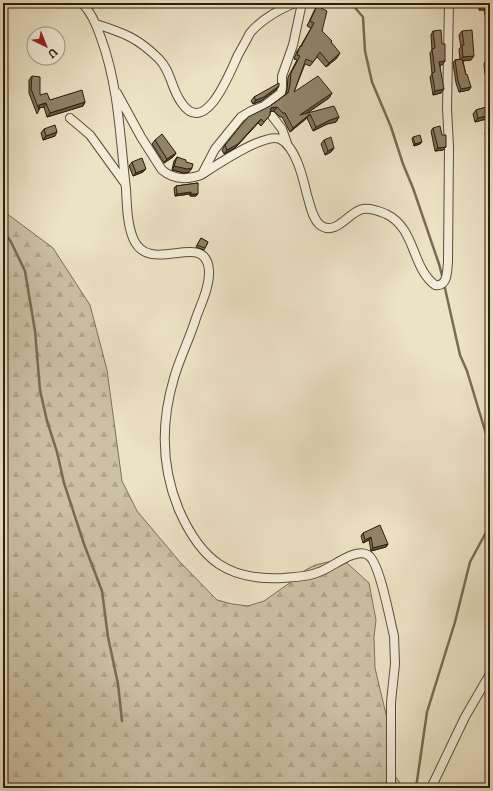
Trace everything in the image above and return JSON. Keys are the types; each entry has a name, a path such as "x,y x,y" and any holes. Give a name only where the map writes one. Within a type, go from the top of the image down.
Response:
{"street":[{"path":"82,3 96,24 109,60 115,91 128,223 132,237 139,248 148,254 162,255 184,252 198,253 203,256 207,262 209,271 203,298 174,379 164,431 167,468 173,494 179,510 194,536 212,559 221,567 233,573 245,576 276,579 310,575 321,572 350,556 360,553 366,554 373,560 379,575 394,641 395,669 391,702 391,788"},
{"path":"96,24 124,33 142,44 160,59 167,69 175,92 183,106 192,112 198,113 208,109 214,101 224,85 250,34 256,26 268,16 295,3"},
{"path":"201,175 215,149 241,117 264,106 281,93 282,76 293,45 302,3"},
{"path":"272,116 282,129 288,146 298,164 311,208 317,222 320,225 328,228 334,227 363,209 386,214 406,233 422,270 428,279 435,285 441,285 447,276 448,262 449,147 447,108 449,3"},
{"path":"115,91 141,137 162,170 167,174 181,178 201,175 240,151 275,137 288,146"},
{"path":"70,118 82,127 93,139 125,183"},
{"path":"431,788 468,711 490,674"}],"green space":[{"path":"3,209 6,213 53,248 90,305 107,370 122,481 137,511 180,562 217,600 248,606 264,601 291,582 302,572 315,565 332,561 347,563 369,583 376,620 374,637 375,668 389,727 392,772 404,788 3,788"}],"building":[{"path":"482,3 490,3 490,19 487,6 482,6"},
{"path":"317,6 327,11 322,31 332,41 331,42 340,53 329,63 320,52 313,62 306,59 294,92 318,76 332,93 300,115 334,106 339,117 316,127 310,114 293,128 285,113 277,107 271,108 270,115 264,122 261,119 238,144 227,150 225,145 248,117 270,106 288,93 291,73 300,56 297,55 300,46 301,47 314,23 310,21"},
{"path":"441,30 442,44 445,44 445,61 439,62 444,89 435,91 432,73 435,72 432,49 435,48 433,31"},
{"path":"472,30 474,56 463,57 462,45 464,45 462,31"},
{"path":"462,59 471,87 461,89 458,81 455,60"},
{"path":"490,61 490,71 486,72 485,62"},
{"path":"32,76 40,77 40,95 47,93 50,100 82,90 85,102 50,113 46,103 39,105 39,110 31,89"},
{"path":"279,83 279,86 264,97 256,100 254,97"},
{"path":"490,106 490,115 478,118 476,110"},
{"path":"55,125 57,132 46,136 44,129"},
{"path":"440,126 442,135 446,135 446,147 438,148 433,128"},
{"path":"162,134 176,153 167,159 155,140"},
{"path":"420,135 422,142 415,144 413,137"},
{"path":"331,137 334,148 328,151 324,140"},
{"path":"177,157 193,164 192,168 187,169 174,166"},
{"path":"142,158 146,169 136,173 132,162"},
{"path":"198,183 198,194 191,194 191,192 177,194 176,186"},
{"path":"201,238 208,242 205,248 197,245"},
{"path":"380,525 388,544 373,548 371,537 365,540 363,533"}],"waterway":[{"path":"351,3 363,17 365,51 372,82 391,127 403,164 413,188 443,279"},
{"path":"3,230 11,242 25,271 35,331 40,390 64,483 84,544 102,591 108,637 118,684 122,721"},
{"path":"444,284 460,355 467,371 490,447"},
{"path":"416,788 427,712 455,622 470,562 490,525"}]}
